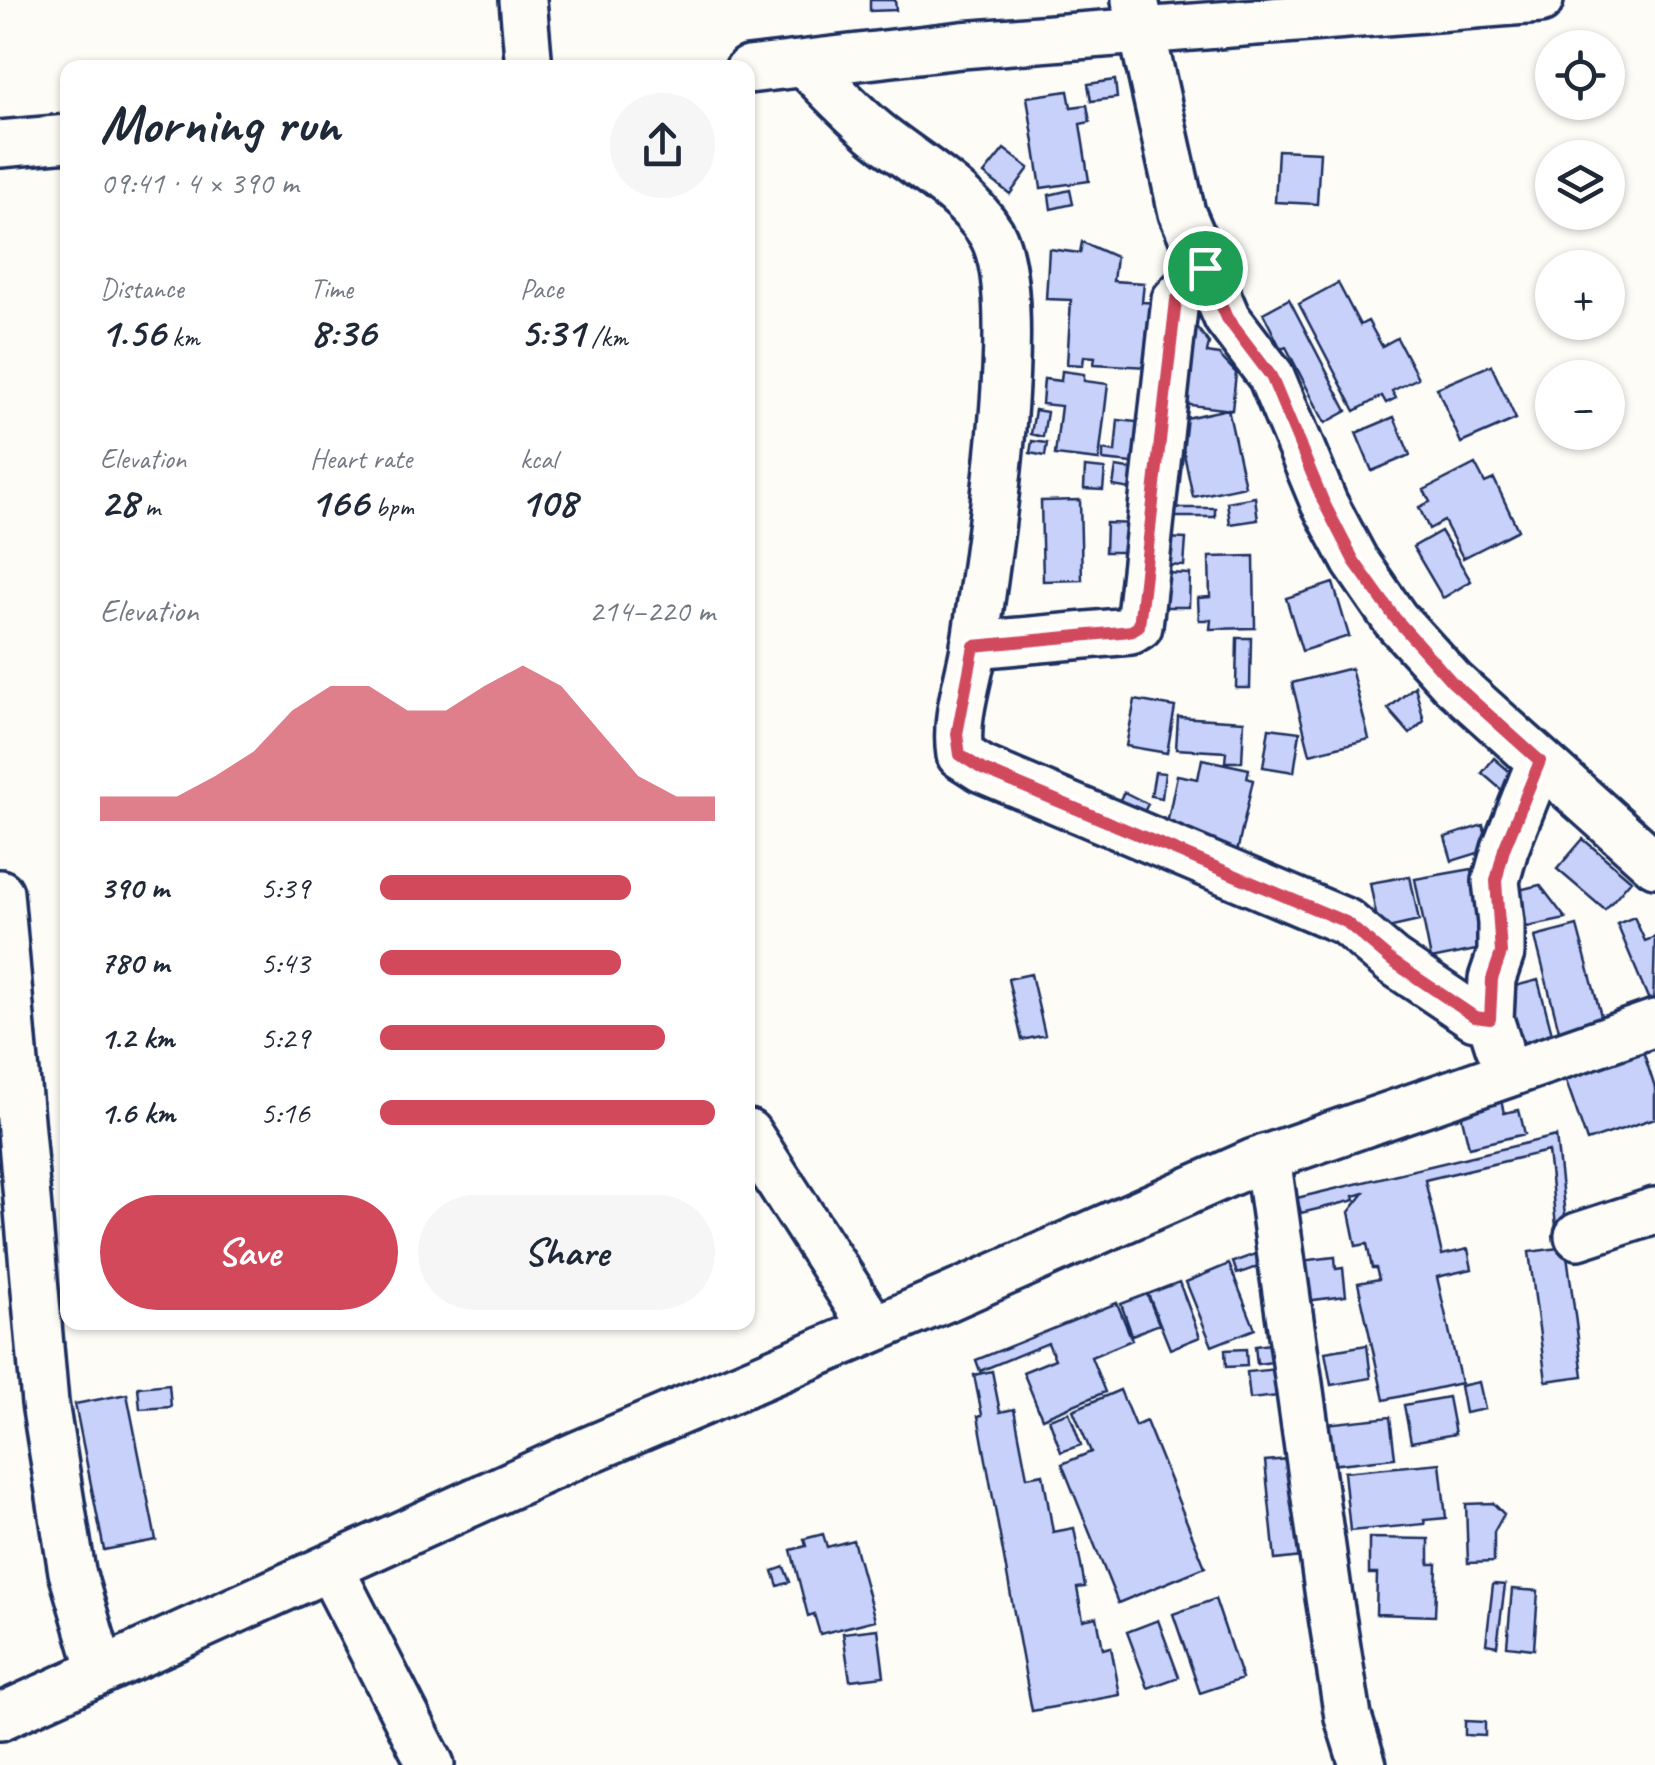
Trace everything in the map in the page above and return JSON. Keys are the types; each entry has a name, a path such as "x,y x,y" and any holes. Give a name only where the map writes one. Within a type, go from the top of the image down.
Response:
{"street":[{"path":"523,0 528,60"},
{"path":"755,69 962,46 1138,16 1540,0"},
{"path":"1138,16 1182,213 1227,318 1271,376 1324,503 1354,561 1395,618 1452,682 1655,864"},
{"path":"805,64 872,130 963,201 991,233 1001,258 1006,303 1001,433 974,646 957,734 960,755 982,769 1346,922 1392,961 1442,995 1475,1017 1490,1019"},
{"path":"0,144 60,139"},
{"path":"974,646 1131,631 1139,626 1176,300 1205,268"},
{"path":"1508,1073 1490,1019 1492,979 1501,953 1496,881 1504,849 1540,761"},
{"path":"0,894 46,1403 72,1572 101,1671"},
{"path":"0,1717 576,1455 1267,1157 1655,1023"},
{"path":"755,1143 874,1329"},
{"path":"1267,1157 1348,1717 1364,1765"},
{"path":"1578,1236 1655,1211"},
{"path":"330,1568 430,1765"}],"building":[{"path":"870,0 895,0 896,10 870,11"},
{"path":"1115,80 1117,98 1091,101 1088,84"},
{"path":"1068,91 1071,107 1087,105 1090,122 1080,124 1089,181 1041,188 1027,97"},
{"path":"1004,149 1029,168 1010,194 984,174"},
{"path":"1278,150 1320,152 1317,204 1275,202"},
{"path":"1070,190 1073,204 1051,209 1049,195"},
{"path":"1082,242 1116,257 1113,281 1144,283 1142,302 1159,303 1148,367 1094,364 1095,357 1084,356 1083,365 1067,364 1071,300 1046,299 1049,249 1080,253"},
{"path":"1338,283 1360,325 1368,321 1382,346 1397,338 1418,378 1392,391 1396,398 1386,403 1382,396 1355,411 1299,304"},
{"path":"1289,299 1347,411 1325,423 1286,347 1281,349 1263,313"},
{"path":"1183,327 1198,329 1209,343 1207,353 1219,355 1236,373 1232,410 1174,403"},
{"path":"1491,365 1516,419 1461,443 1437,388"},
{"path":"1062,371 1084,374 1084,381 1108,384 1099,460 1055,455 1061,406 1042,404 1044,379 1061,381"},
{"path":"1228,409 1245,486 1193,497 1177,420"},
{"path":"1035,410 1047,412 1043,437 1031,434"},
{"path":"1394,417 1410,455 1372,471 1356,433"},
{"path":"1118,420 1146,423 1142,464 1103,460 1103,450 1115,452"},
{"path":"1032,441 1047,443 1045,456 1030,453"},
{"path":"1475,464 1485,483 1494,479 1518,530 1463,558 1444,521 1429,529 1419,507 1430,502 1424,490"},
{"path":"1085,467 1105,469 1103,490 1084,489"},
{"path":"1116,467 1141,471 1137,490 1113,486"},
{"path":"1255,497 1258,520 1230,524 1227,502"},
{"path":"1080,500 1082,580 1043,581 1041,501"},
{"path":"1171,508 1215,508 1215,517 1172,517"},
{"path":"1106,523 1143,524 1142,552 1105,552"},
{"path":"1441,531 1471,581 1443,598 1413,547"},
{"path":"1165,538 1186,539 1184,566 1164,565"},
{"path":"1254,556 1255,628 1210,629 1211,620 1199,620 1198,598 1210,597 1209,557"},
{"path":"1166,573 1190,574 1189,607 1165,607"},
{"path":"1333,583 1349,636 1302,651 1286,598"},
{"path":"1237,638 1251,638 1250,688 1236,688"},
{"path":"1351,668 1369,739 1310,754 1292,683"},
{"path":"1415,686 1424,721 1410,734 1388,709"},
{"path":"1135,700 1175,707 1167,753 1126,746"},
{"path":"1178,717 1244,721 1242,762 1225,762 1226,752 1176,749"},
{"path":"1269,728 1300,732 1294,772 1263,767"},
{"path":"1494,758 1516,777 1504,792 1482,773"},
{"path":"1202,759 1249,769 1247,778 1253,780 1236,857 1166,829 1177,775 1198,779"},
{"path":"1155,772 1165,773 1162,798 1151,796"},
{"path":"1124,792 1148,804 1139,821 1115,809"},
{"path":"1483,825 1491,849 1452,861 1445,837"},
{"path":"1583,839 1631,880 1605,910 1557,869"},
{"path":"1472,869 1486,948 1431,959 1415,879"},
{"path":"1410,876 1419,921 1379,930 1370,883"},
{"path":"1540,885 1566,919 1518,929 1510,892"},
{"path":"1634,917 1645,941 1655,937 1653,1010 1617,924"},
{"path":"1577,926 1604,1027 1561,1038 1535,937"},
{"path":"1031,974 1045,1035 1022,1040 1008,979"},
{"path":"1538,980 1553,1037 1519,1046 1504,989"},
{"path":"1642,1048 1655,1088 1655,1118 1587,1141 1564,1075"},
{"path":"1500,1096 1504,1113 1519,1110 1525,1134 1469,1147 1459,1105"},
{"path":"1556,1136 1566,1225 1556,1226 1548,1151 1425,1180 1442,1255 1468,1249 1472,1269 1437,1277 1461,1383 1384,1400 1358,1283 1379,1279 1376,1268 1372,1268 1367,1244 1356,1246 1349,1212 1364,1193 1354,1196 1355,1200 1301,1213 1297,1198"},
{"path":"1566,1247 1583,1376 1546,1381 1529,1252"},
{"path":"1270,1249 1263,1265 1237,1274 1233,1262"},
{"path":"1335,1257 1336,1269 1343,1268 1346,1296 1305,1301 1300,1261"},
{"path":"1229,1264 1255,1329 1212,1346 1186,1282"},
{"path":"1179,1282 1200,1337 1170,1349 1148,1294"},
{"path":"1147,1294 1159,1324 1132,1335 1121,1304"},
{"path":"1117,1303 1132,1340 1091,1357 1105,1392 1042,1418 1023,1372 1055,1359 1048,1343 980,1371 976,1360"},
{"path":"1278,1343 1281,1361 1257,1364 1255,1346"},
{"path":"1367,1345 1371,1378 1331,1385 1325,1352"},
{"path":"1246,1349 1247,1366 1226,1367 1225,1350"},
{"path":"1287,1368 1289,1395 1250,1399 1247,1372"},
{"path":"992,1371 1000,1412 1014,1409 1027,1477 1043,1474 1053,1532 1074,1528 1085,1587 1077,1588 1083,1620 1097,1617 1103,1649 1111,1647 1120,1695 1032,1711 978,1416 982,1415 974,1375"},
{"path":"1479,1382 1485,1409 1465,1413 1460,1386"},
{"path":"169,1384 171,1407 140,1409 138,1387"},
{"path":"1120,1390 1135,1426 1146,1421 1205,1567 1118,1603 1062,1464 1091,1452 1073,1410"},
{"path":"127,1394 156,1540 104,1550 75,1404"},
{"path":"1448,1397 1455,1434 1411,1442 1404,1405"},
{"path":"1069,1412 1081,1445 1061,1452 1049,1419"},
{"path":"1390,1417 1395,1458 1329,1465 1325,1424"},
{"path":"1301,1458 1311,1556 1275,1560 1265,1461"},
{"path":"1440,1463 1446,1518 1424,1520 1425,1524 1350,1531 1344,1472"},
{"path":"1493,1503 1504,1514 1494,1532 1494,1562 1468,1563 1466,1504"},
{"path":"823,1534 827,1547 853,1540 875,1620 820,1634 814,1614 808,1616 791,1550 806,1546 804,1539"},
{"path":"1369,1538 1429,1539 1429,1564 1437,1564 1435,1616 1376,1614 1377,1574 1369,1574"},
{"path":"784,1567 790,1582 778,1586 773,1571"},
{"path":"1493,1584 1505,1585 1497,1646 1486,1644"},
{"path":"1512,1589 1538,1591 1534,1649 1507,1646"},
{"path":"1215,1599 1242,1679 1200,1693 1173,1614"},
{"path":"1158,1620 1179,1677 1148,1688 1127,1632"},
{"path":"878,1629 884,1676 850,1680 843,1633"},
{"path":"1465,1721 1485,1722 1485,1736 1465,1735"}],"route":[{"path":"1205,268 1227,318 1271,376 1324,503 1354,561 1395,618 1452,682 1540,761 1504,849 1496,881 1502,923 1501,953 1492,979 1490,1019 1475,1017 1392,961 1346,922 982,769 960,755 957,734 974,646 1131,631 1139,626 1176,300 1205,268"}]}
